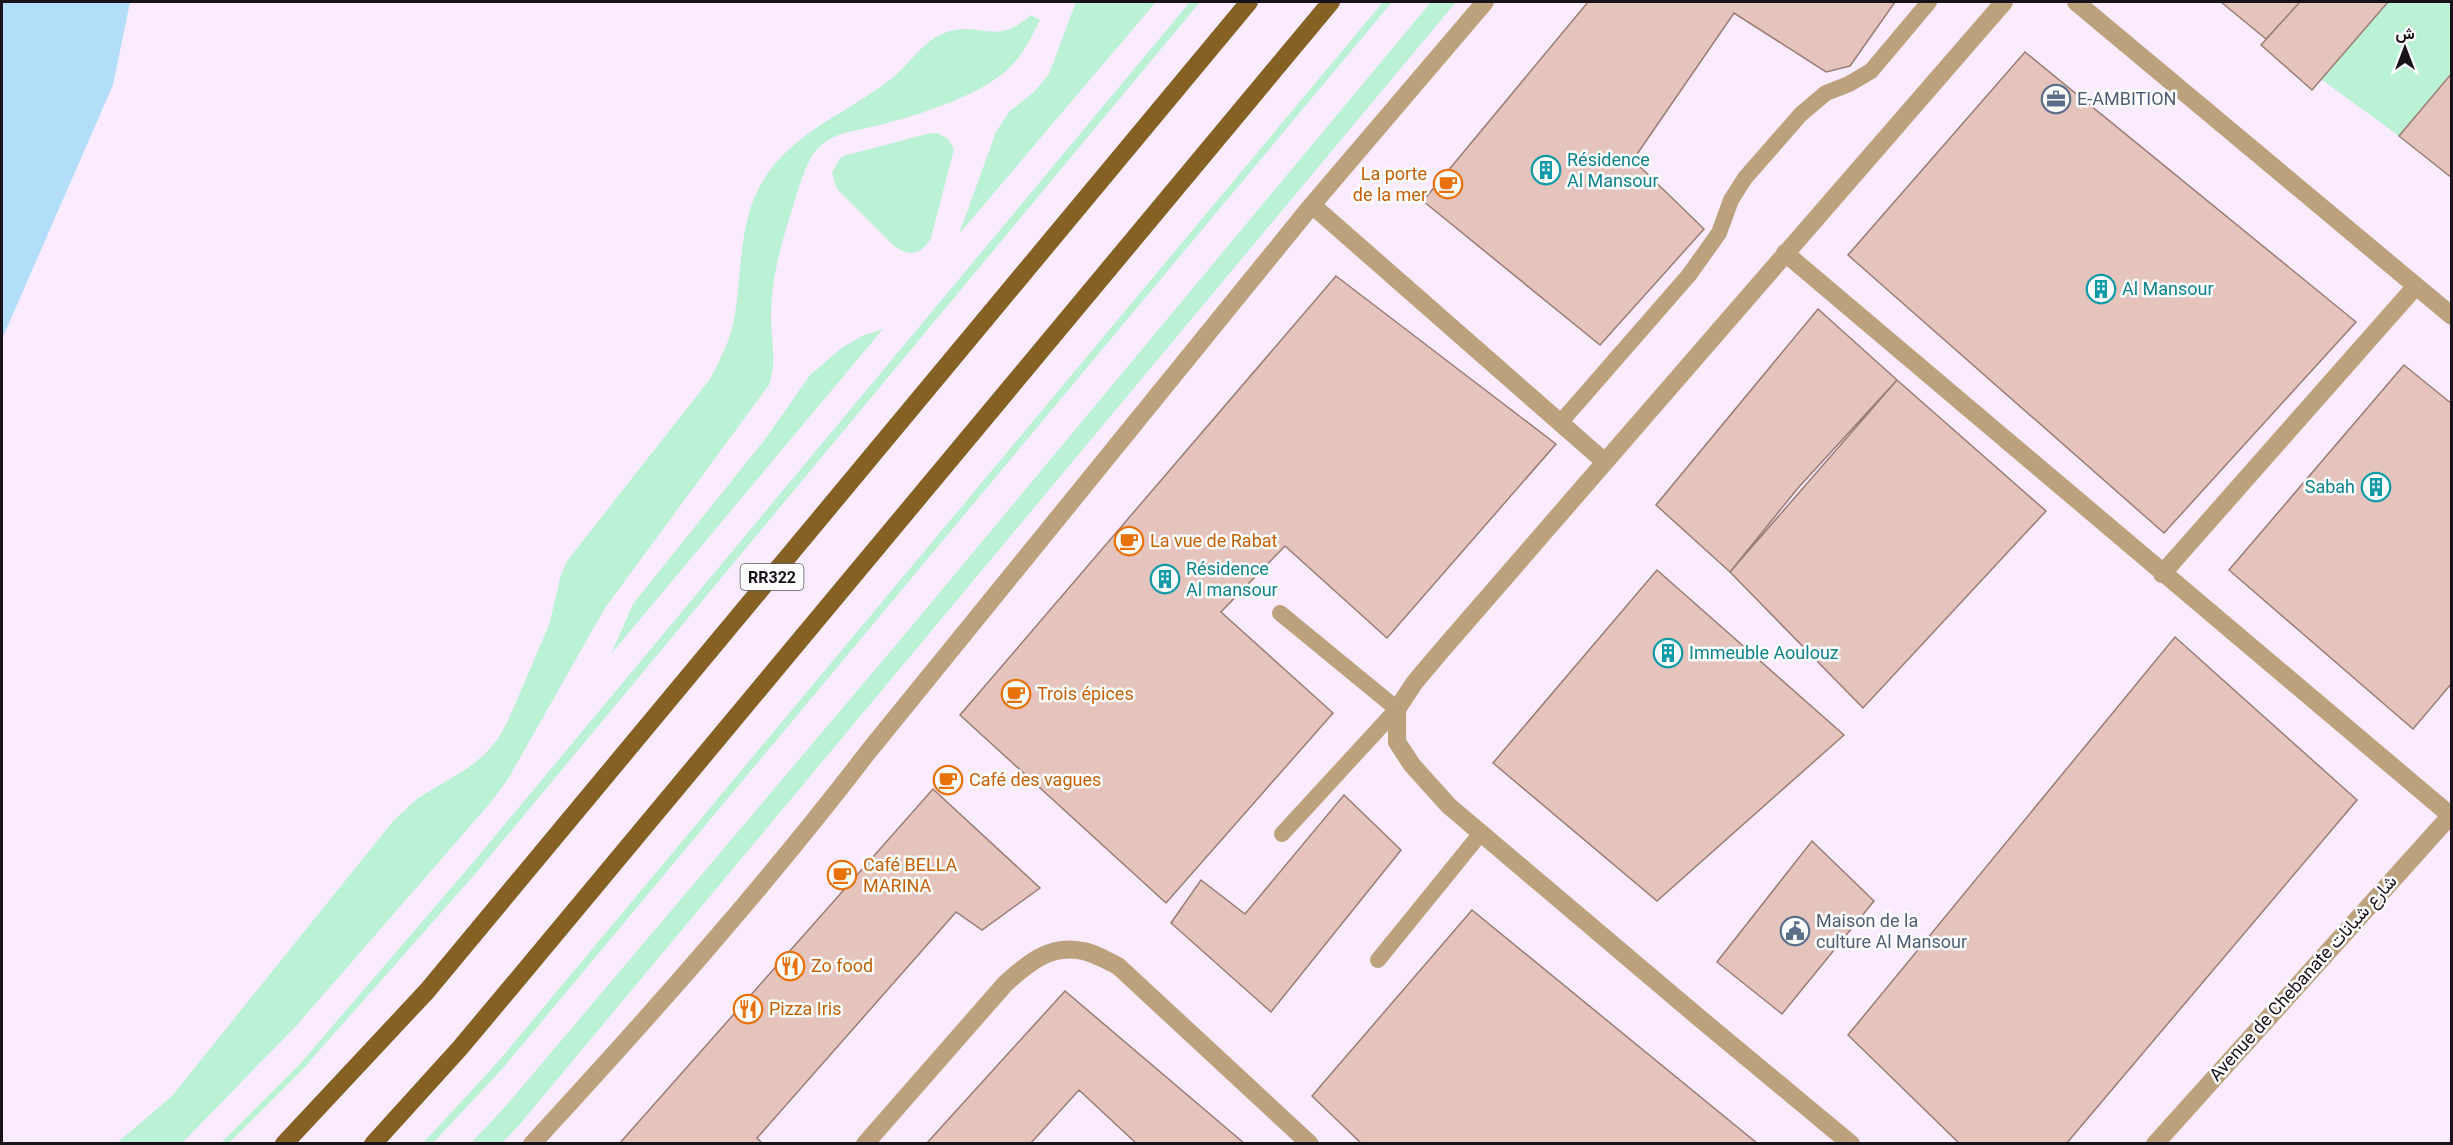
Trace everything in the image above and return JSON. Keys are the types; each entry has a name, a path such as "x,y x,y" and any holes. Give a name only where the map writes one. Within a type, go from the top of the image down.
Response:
{"main road":[{"name":"RR322","path":"284,1143 428,991 1249,2"},
{"path":"373,1143 453,1056 522,974 1331,2"}],"street":[{"path":"538,1141 745,907 1312,205 1485,2"},
{"path":"1851,1143 1449,806 1412,765 1397,742 1397,709 1415,682 2004,2"},
{"path":"2076,2 2451,316"},
{"path":"1312,205 1605,462"},
{"path":"1785,253 2451,815"},
{"path":"2163,574 2416,286"},
{"name":"Avenue de Chebanate شارع شبانات","path":"2155,1143 2451,815"},
{"path":"865,1143 1005,984 1028,963 1052,950 1084,951 1118,966 1310,1143"}],"lane":[{"path":"1560,423 1689,275 1719,233 1731,200 1745,178 1801,114 1826,93 1849,84 1871,71 1929,2"},
{"path":"1280,613 1397,709 1282,834"},
{"path":"1378,960 1481,833"}],"green space":[{"path":"1076,2 1156,2 959,234 996,132 1009,112 1035,91 1049,74"},
{"path":"1190,2 1200,2 476,873 303,1069 229,1143 221,1143 299,1065 470,866"},
{"path":"1383,2 1392,2 503,1068 433,1143 423,1143 497,1063"},
{"path":"1431,2 1456,2 520,1124 502,1143 471,1143 505,1107 901,639"},
{"path":"2388,2 2451,2 2451,73 2399,136 2321,79"},
{"path":"1031,15 1040,20 1024,50 1011,66 984,86 931,110 834,137 818,148 801,181 778,260 772,299 773,366 769,385 605,608 508,779 491,802 297,1025 182,1143 117,1143 172,1096 394,820 418,798 468,768 497,740 508,721 549,625 561,575 567,561 710,379 721,358 734,320 742,248 749,213 764,179 776,162 806,135 891,79 934,38 955,30 996,32 1006,30 1018,25"},
{"path":"938,133 948,139 954,149 931,238 920,251 906,252 895,247 837,189 832,173 840,158 847,155"},
{"path":"883,329 611,654 633,604 766,438 810,375 843,347 862,336"}],"water":[{"path":"2,2 130,2 113,85 2,339"}],"building":[{"name":"Résidence Al Mansour","path":"1588,2 1895,2 1850,66 1826,72 1734,13 1633,160 1704,229 1600,345 1423,201"},
{"path":"2221,2 2300,2 2266,39"},
{"path":"2300,2 2388,2 2312,90 2261,45"},
{"name":"Al Mansour","path":"2025,52 2356,322 2164,533 1848,255"},
{"path":"2452,73 2452,178 2399,136"},
{"name":"Résidence Al mansour","path":"1336,276 1556,444 1387,638 1285,546 1221,612 1333,713 1166,903 960,715"},
{"path":"1818,309 1897,380 1798,488 1730,572 1656,505"},
{"name":"Sabah","path":"2404,365 2452,404 2452,683 2413,729 2229,570"},
{"path":"1897,380 2046,511 1863,708 1730,572"},
{"name":"Immeuble Aoulouz","path":"1657,570 1844,735 1657,901 1493,763"},
{"path":"2175,637 2357,800 2066,1144 1960,1144 1848,1035"},
{"path":"933,789 1040,888 982,930 956,912 757,1138 763,1144 619,1144"},
{"path":"1344,795 1401,850 1271,1012 1171,923 1201,880 1245,914"},
{"name":"Maison de la culture Al Mansour","path":"1812,841 1874,901 1782,1014 1717,962"},
{"path":"1472,910 1758,1144 1362,1144 1312,1096"},
{"path":"1065,991 1245,1144 1137,1144 1079,1090 1030,1144 926,1144"}],"place":[{"name":"E-AMBITION","path":"2056,99"},
{"name":"Résidence Al Mansour","path":"1546,170"},
{"name":"La porte de la mer","path":"1448,184"},
{"name":"Al Mansour","path":"2101,289"},
{"name":"Sabah","path":"2376,487"},
{"name":"La vue de Rabat","path":"1129,541"},
{"name":"Résidence Al mansour","path":"1165,579"},
{"name":"Immeuble Aoulouz","path":"1668,653"},
{"name":"Trois épices","path":"1016,694"},
{"name":"Café des vagues","path":"948,780"},
{"name":"Café BELLA MARINA","path":"842,875"},
{"name":"Maison de la culture Al Mansour","path":"1795,931"},
{"name":"Zo food","path":"790,966"},
{"name":"Pizza Iris","path":"748,1009"}]}
